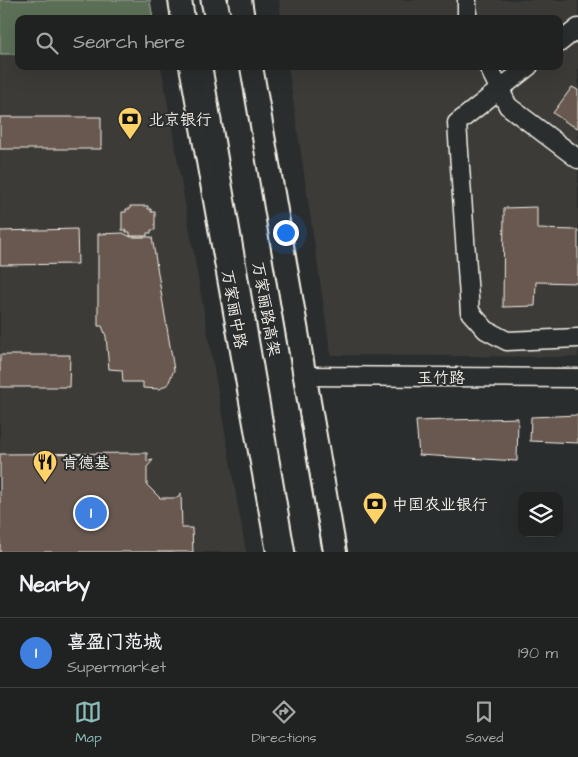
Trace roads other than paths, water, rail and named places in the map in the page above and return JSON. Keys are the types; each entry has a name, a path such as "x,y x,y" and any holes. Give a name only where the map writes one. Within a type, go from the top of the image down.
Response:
{"highway":[{"path":"198,0 200,15"},
{"path":"214,0 217,15"},
{"name":"万家丽路高架","path":"210,70 292,552"},
{"name":"万家丽路高架","path":"227,70 309,552"}],"main road":[{"path":"180,0 182,15"},
{"path":"240,0 242,15"},
{"name":"万家丽中路","path":"192,70 278,552"},
{"path":"253,70 335,552"}],"street":[{"path":"467,0 467,15"},
{"path":"563,40 578,28"},
{"path":"490,70 508,106 578,159"},
{"path":"524,70 457,123 470,312 486,330 507,341 578,338"},
{"name":"玉竹路","path":"304,376 578,378"}],"place":[{"name":"北京银行","path":"130,140"},
{"name":"肯德基","path":"45,483"},
{"name":"喜盈门范城","path":"91,513"},
{"name":"中国农业银行","path":"375,525"}]}
